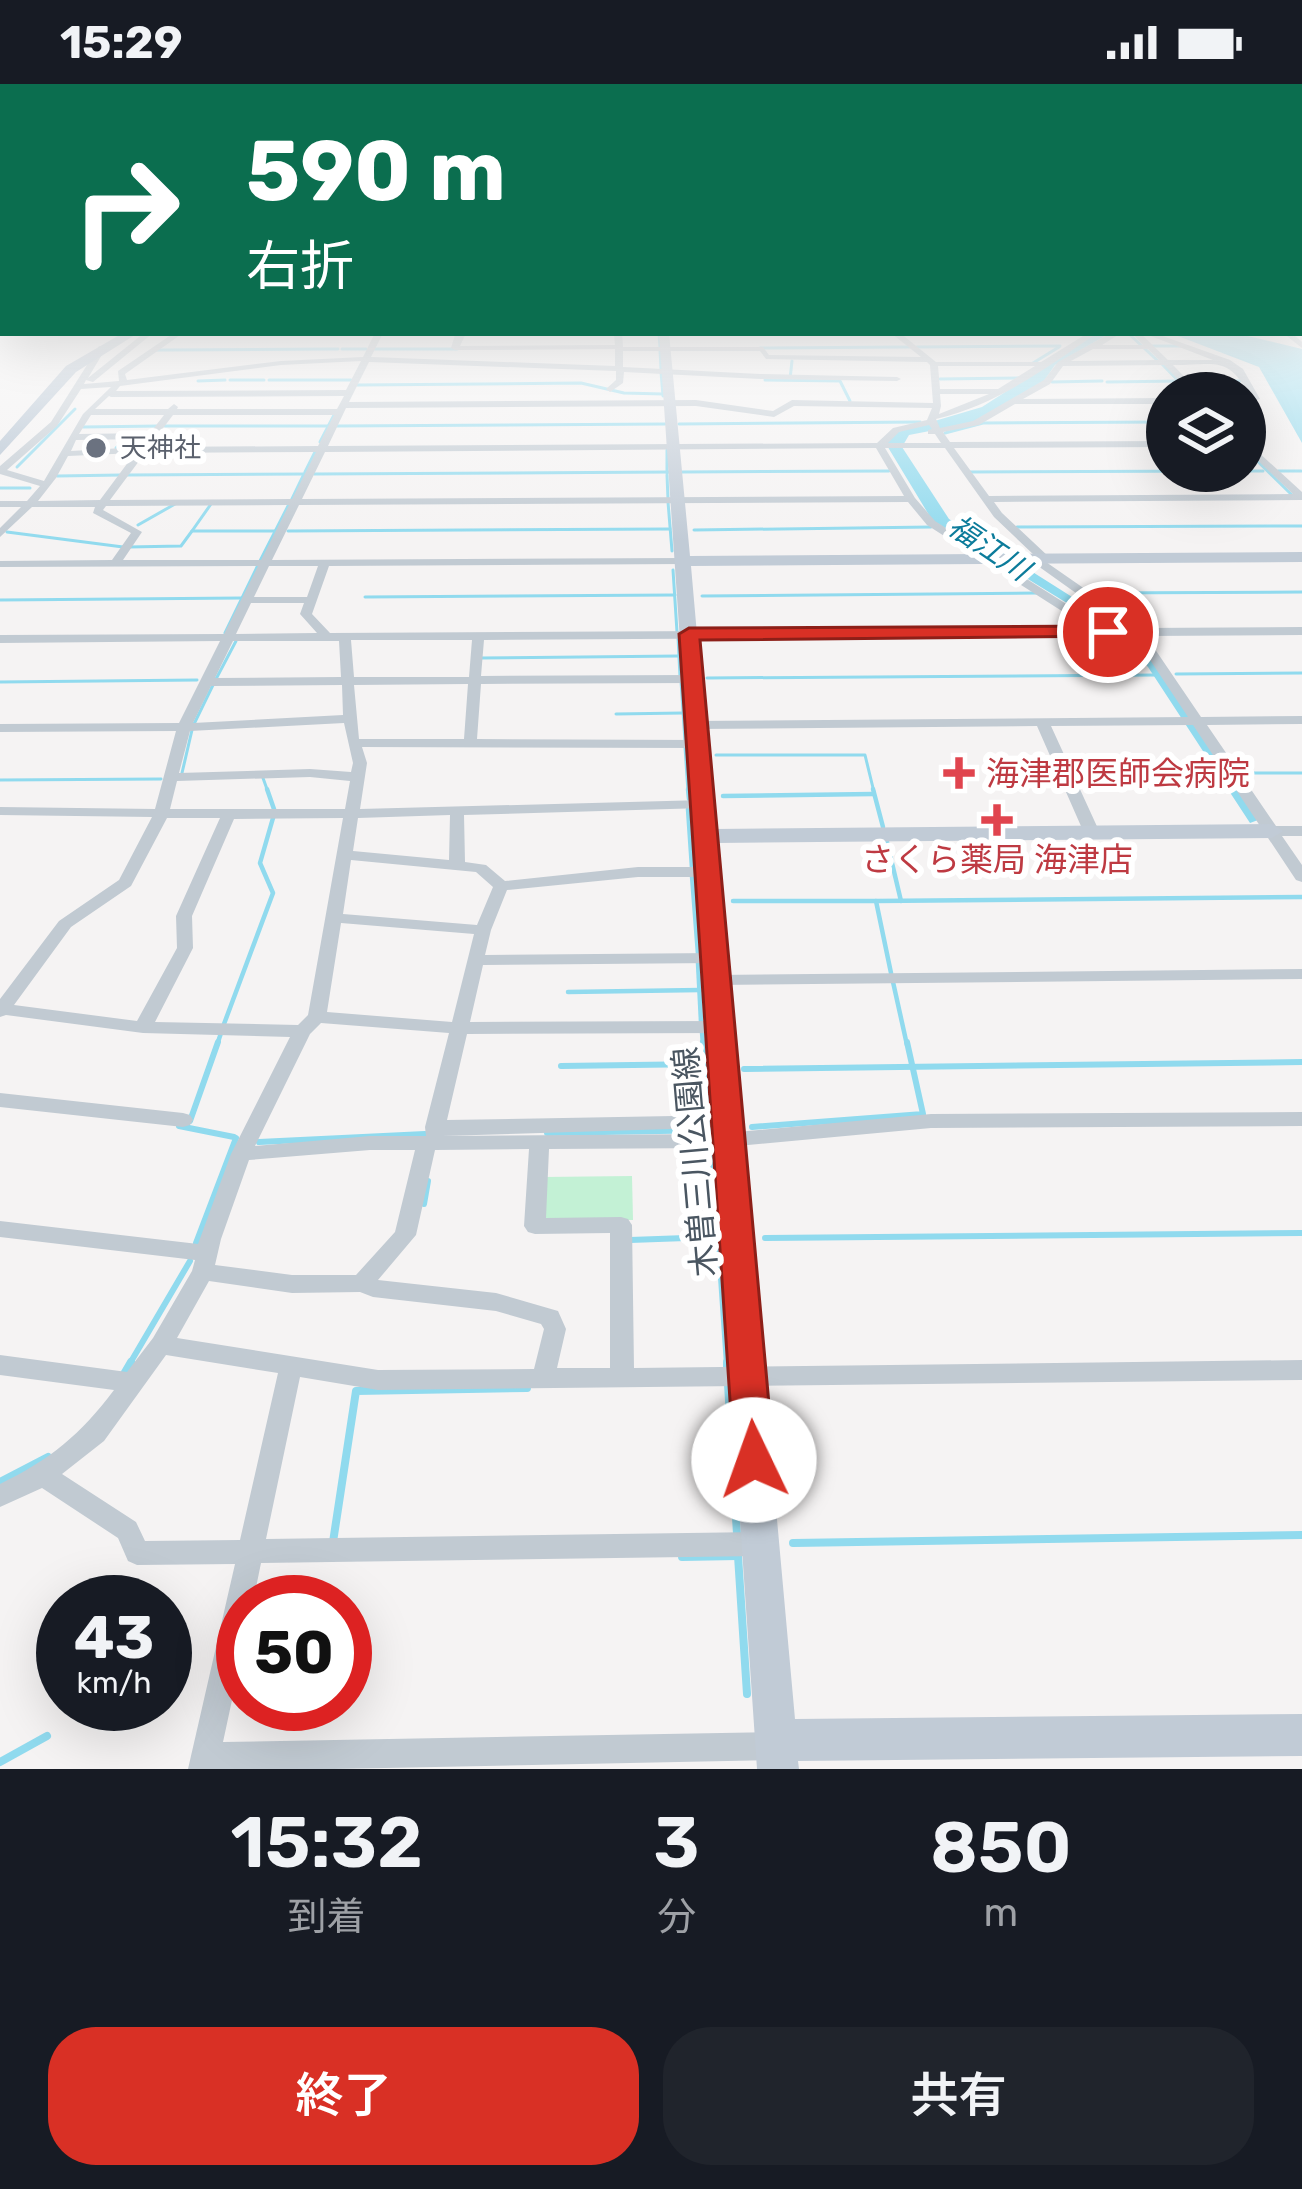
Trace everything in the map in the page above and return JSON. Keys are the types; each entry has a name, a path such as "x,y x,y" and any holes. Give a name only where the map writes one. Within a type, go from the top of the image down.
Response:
{"main road":[{"path":"0,450 56,385"},
{"name":"木曽三川公園線","path":"668,385 776,1752"},
{"path":"684,561 1302,557"},
{"path":"706,836 1272,831"},
{"path":"776,1752 1302,1736"}],"street":[{"path":"45,484 1,471 54,424 84,385"},
{"path":"81,387 115,385"},
{"path":"0,534 45,484 89,412 104,394 123,385"},
{"path":"115,564 137,532 97,511 189,385"},
{"path":"256,395 263,385"},
{"path":"354,385 184,727 161,814 125,883 65,924 2,1007 143,1027 719,1027"},
{"path":"610,389 615,385"},
{"path":"845,385 854,402"},
{"path":"894,422 891,403 901,390 899,385"},
{"path":"936,385 933,425 945,446 1034,559 1135,632 1302,877"},
{"path":"905,446 910,437 975,408 1012,385"},
{"path":"881,446 896,430 976,423 1043,385"},
{"path":"937,391 1003,392"},
{"path":"104,394 350,392"},
{"path":"260,412 272,395"},
{"path":"1013,402 1146,401"},
{"path":"89,412 669,403 773,414 792,403 937,406"},
{"path":"74,437 154,436"},
{"path":"62,454 145,449 1146,445"},
{"path":"881,446 910,499 931,523 1105,632"},
{"path":"1266,464 1302,497"},
{"path":"985,499 1302,497"},
{"path":"0,504 910,499"},
{"path":"0,564 684,561"},
{"path":"325,562 306,614 327,637"},
{"path":"247,600 311,599"},
{"path":"0,639 1302,631"},
{"path":"470,745 478,636"},
{"path":"0,1496 44,1474 95,1434 160,1345 204,1262 241,1154 310,1024 336,918 358,777 345,637"},
{"path":"207,682 692,679"},
{"path":"0,728 184,727 350,719"},
{"path":"356,743 470,745 1042,722 1302,720"},
{"path":"1042,722 1092,833"},
{"path":"172,777 310,773 358,777"},
{"path":"0,811 353,814 704,804"},
{"path":"457,810 457,866"},
{"path":"143,1027 185,948 184,916 229,814"},
{"path":"1272,831 1302,831"},
{"path":"347,855 480,868 501,886 638,872 709,872"},
{"path":"362,1282 405,1235 474,960 501,886"},
{"path":"336,918 483,930"},
{"path":"474,960 715,969 1302,974"},
{"path":"0,1100 182,1120"},
{"path":"431,1138 539,1143 931,1121 1302,1119"},
{"path":"241,1154 431,1138 730,1131"},
{"path":"539,1143 535,1226 621,1225 622,1376"},
{"path":"0,1229 204,1262 292,1284 362,1282 374,1288 496,1302 550,1317 555,1329 543,1377"},
{"path":"160,1345 378,1380 1302,1370"},
{"path":"0,1365 134,1383"},
{"path":"291,1366 204,1763 776,1752"},
{"path":"44,1474 128,1530 137,1553 759,1544"}],"green space":[{"path":"632,1176 633,1220 541,1220 543,1177"}],"water":[{"path":"1017,385 1038,385 971,423 909,435 902,447 949,519 1137,638 1258,820 1250,823 1148,667 1122,637 932,520 886,444 894,433 982,407"},
{"path":"1269,385 1302,385 1302,443"}],"waterway":[{"path":"357,385 398,385"},
{"path":"588,385 624,393 663,394"},
{"path":"662,385 663,394"},
{"path":"842,385 850,401"},
{"path":"17,467 75,409"},
{"path":"320,442 334,415"},
{"path":"679,424 920,422"},
{"path":"945,433 983,423 1146,422"},
{"path":"336,426 665,424"},
{"path":"83,427 159,426"},
{"path":"165,426 328,426"},
{"path":"116,448 126,437"},
{"path":"305,472 316,450"},
{"path":"667,450 667,472"},
{"path":"1266,470 1293,496"},
{"path":"682,472 889,471"},
{"path":"968,472 1146,471"},
{"path":"1278,471 1301,471"},
{"path":"314,474 667,472"},
{"path":"667,472 671,472"},
{"path":"127,475 304,474"},
{"path":"291,501 304,474"},
{"path":"57,476 121,475"},
{"path":"667,475 668,499"},
{"path":"0,488 30,488"},
{"path":"668,502 672,551"},
{"path":"138,525 175,504"},
{"path":"192,531 211,504"},
{"path":"260,561 289,504"},
{"path":"1017,527 1302,526"},
{"path":"694,530 931,527"},
{"path":"288,531 670,529"},
{"path":"129,547 181,546 192,531"},
{"path":"192,531 275,531"},
{"path":"7,532 123,547"},
{"path":"242,598 258,565"},
{"path":"673,570 675,595"},
{"path":"1089,593 1302,592"},
{"path":"702,596 1037,593"},
{"path":"365,597 675,595"},
{"path":"675,595 677,632"},
{"path":"0,600 242,598"},
{"path":"225,633 242,598"},
{"path":"678,637 679,656"},
{"path":"216,679 236,641"},
{"path":"480,658 679,656"},
{"path":"679,656 680,677"},
{"path":"1176,674 1302,673"},
{"path":"707,678 1157,675"},
{"path":"0,682 197,680"},
{"path":"681,681 685,741"},
{"path":"194,724 213,685"},
{"path":"616,714 683,713"},
{"path":"182,773 192,730"},
{"path":"685,747 688,792"},
{"path":"716,755 865,755 874,792"},
{"path":"1241,773 1302,773"},
{"path":"263,778 268,792"},
{"path":"0,780 161,779"},
{"path":"267,789 275,812"},
{"path":"688,789 689,799"},
{"path":"873,789 883,827"},
{"path":"723,796 873,794"},
{"path":"688,809 692,868"},
{"path":"224,1024 273,893 260,863 273,818"},
{"path":"887,842 901,901"},
{"path":"692,876 698,954"},
{"name":"福江川","path":"901,901 1302,897"},
{"path":"733,901 876,901"},
{"name":"福江川","path":"876,901 891,973"},
{"name":"福江川","path":"876,901 901,901"},
{"path":"698,963 699,990"},
{"name":"福江川","path":"893,982 907,1045"},
{"path":"568,992 699,990"},
{"path":"699,990 701,1022"},
{"path":"702,1032 703,1045"},
{"path":"218,1042 221,1033"},
{"path":"190,1121 218,1042"},
{"path":"703,1042 705,1064"},
{"name":"福江川","path":"907,1042 913,1067"},
{"path":"913,1067 1302,1062"},
{"path":"561,1066 705,1064"},
{"path":"705,1064 709,1118"},
{"path":"744,1069 913,1067"},
{"name":"福江川","path":"752,1127 923,1114 913,1067"},
{"path":"179,1126 234,1137"},
{"name":"福江川","path":"547,1133 716,1130"},
{"name":"福江川","path":"259,1142 425,1134"},
{"name":"福江川","path":"196,1243 236,1138"},
{"path":"712,1147 727,1365"},
{"path":"424,1204 428,1181"},
{"path":"765,1238 1302,1233"},
{"path":"630,1240 714,1237"},
{"name":"福江川","path":"129,1365 190,1261"},
{"name":"福江川","path":"124,1374 131,1362"},
{"path":"728,1384 737,1534"},
{"path":"333,1542 356,1391 527,1388"},
{"name":"福江川","path":"0,1482 48,1457"},
{"path":"793,1543 1302,1535"},
{"path":"682,1557 738,1556 747,1694"},
{"path":"0,1762 47,1736"}],"place":[{"name":"天神社","path":"96,448"},
{"name":"海津郡医師会病院","path":"959,773"},
{"name":"さくら薬局 海津店","path":"997,820"}],"route":[{"path":"754,1460 689,634 1108,632"}]}
